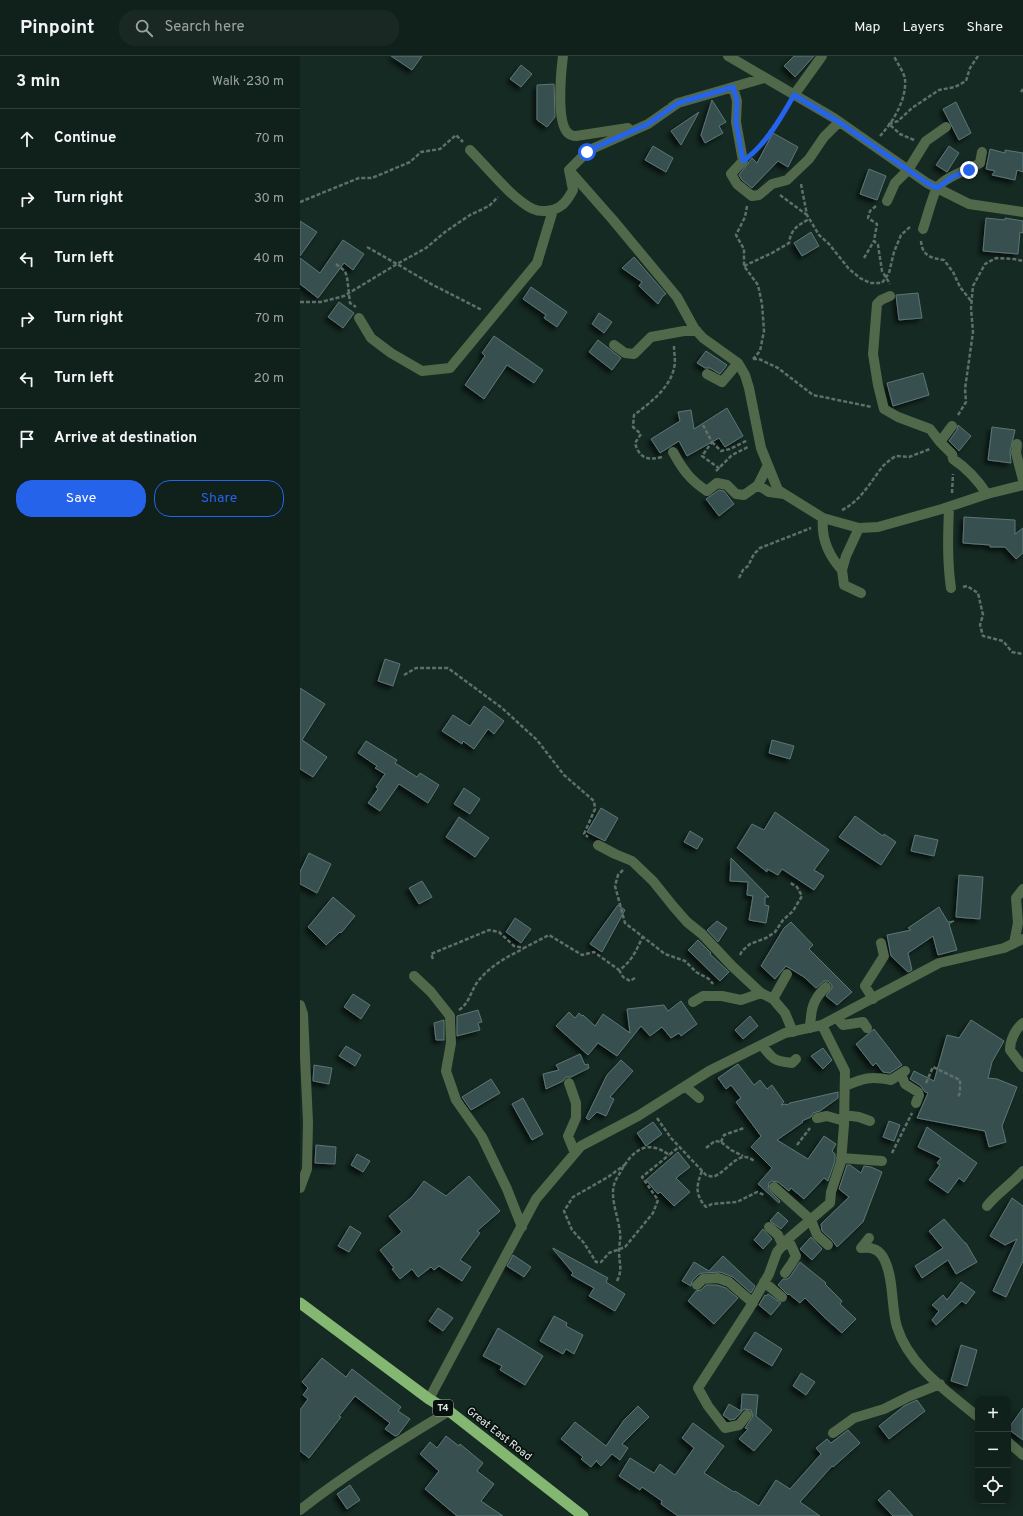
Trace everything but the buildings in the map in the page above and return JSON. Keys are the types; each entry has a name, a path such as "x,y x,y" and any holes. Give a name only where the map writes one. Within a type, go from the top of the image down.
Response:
{"highway":[{"name":"Great East Road","path":"300,1303 429,1399 449,1412 584,1516"}],"street":[{"path":"563,56 560,86 562,122 567,133 572,136 616,131 645,124 678,103 764,78"},
{"path":"728,56 839,122 908,170 937,188 969,204 1023,212"},
{"path":"794,95 822,56"},
{"path":"733,87 737,101 736,122 743,161 731,174 737,184 752,196 759,195 772,184 787,180 809,159 824,137 839,122"},
{"path":"569,170 587,152 648,124 678,103"},
{"path":"887,201 895,183 908,170 926,142 946,127"},
{"path":"470,150 507,188 524,203 534,209 542,211 554,210 562,205 573,190 569,170"},
{"path":"923,230 937,188 952,177 969,170 980,163 982,152"},
{"path":"569,170 677,297 697,331 703,338 738,363 747,381 759,440 778,490 823,518 859,528 878,527 949,507 987,494 1023,485"},
{"path":"359,318 371,338 391,353 422,371 450,368 537,263 554,210"},
{"path":"890,296 881,300 877,304 874,354 878,384 884,409 898,417 930,429 952,454 953,459 964,466 976,477 987,494"},
{"path":"614,345 625,353 634,354 651,337 678,332 697,331"},
{"path":"707,374 722,382 738,363"},
{"path":"940,442 952,426"},
{"path":"1017,444 1016,453 1023,480"},
{"path":"673,452 685,473 697,485 707,491 717,482 727,484 736,494 744,495 758,485 768,465"},
{"path":"758,485 769,492 784,494"},
{"path":"949,507 948,543 951,588"},
{"path":"823,518 822,528 827,547 835,563 842,570"},
{"path":"859,528 851,544 842,570 844,585 861,593"},
{"path":"598,845 632,861 653,881 678,911 702,934 734,969 761,993 773,999 785,1013 793,1032"},
{"path":"429,1399 536,1199 581,1146 649,1108 709,1071 785,1033 822,1025 938,963 1004,948 1018,941 1016,898 1023,889"},
{"path":"873,999 866,986 884,956 881,943"},
{"path":"773,999 787,974"},
{"path":"414,976 431,992 450,1016 451,1043 446,1071 456,1100 482,1137 507,1189 522,1226"},
{"path":"810,1028 811,1009 818,994 826,987"},
{"path":"693,1002 703,996 722,996 741,1000 761,993"},
{"path":"300,1005 303,1014 308,1122 307,1169 300,1188"},
{"path":"837,1018 843,1024 863,1022 867,1028"},
{"path":"1023,1023 1019,1026 1010,1042 1010,1050 1023,1067"},
{"path":"747,1415 739,1425 725,1428 708,1406 698,1388 753,1302 764,1282 777,1252 786,1242 830,1203 831,1192 836,1180 841,1158 845,1071 822,1025"},
{"path":"762,1045 775,1060 792,1063 796,1059"},
{"path":"845,1086 863,1078 876,1077 891,1080 903,1073 905,1084 918,1092 918,1099"},
{"path":"569,1083 576,1103 576,1118 568,1136 575,1153"},
{"path":"685,1086 699,1098"},
{"path":"817,1118 827,1116 844,1118 860,1117 870,1121"},
{"path":"841,1158 882,1161"},
{"path":"987,1206 992,1199 1015,1180 1023,1171"},
{"path":"774,1187 811,1220 817,1235 828,1245"},
{"path":"769,1227 786,1242 796,1256 785,1273"},
{"path":"869,1238 861,1248 870,1247 881,1252 886,1262 897,1327 919,1366 975,1414"},
{"path":"696,1285 703,1279 718,1278 729,1282 753,1302"},
{"path":"764,1282 782,1297"},
{"path":"833,1433 854,1418 884,1409 910,1396 940,1384"},
{"path":"300,1510 315,1498 395,1444 449,1412"},
{"path":"1011,1445 1023,1455"}],"path":[{"path":"873,146 897,111 904,95 905,78 894,56"},
{"path":"889,124 898,121 912,108 939,90 955,87 966,81 970,68 978,56"},
{"path":"743,161 755,153 783,114 794,95"},
{"path":"889,124 900,134 912,140 926,142"},
{"path":"300,202 359,178 372,178 410,162 421,152 440,149 456,135 470,150"},
{"path":"800,168 802,194 807,215"},
{"path":"769,186 807,215 819,234 849,269 860,278 870,283 882,283 890,273 894,252 901,235 912,225 927,218"},
{"path":"300,302 321,302 344,296 426,248 445,232 489,206 507,188"},
{"path":"752,196 736,235 744,249 744,266 758,285 762,304 764,331 760,351 753,359"},
{"path":"864,258 874,241 877,224 868,218 870,211 876,205 887,201"},
{"path":"744,266 772,254 789,243 790,234 799,225 810,219"},
{"path":"923,230 920,237 922,249 930,258 944,260 953,272 960,287 971,301"},
{"path":"874,241 878,245 882,271 886,277"},
{"path":"367,247 434,285 494,316"},
{"path":"952,426 966,402 965,389 973,332 971,301 973,286 986,264 996,258 1023,261"},
{"path":"336,264 344,271 350,303 358,309 359,318"},
{"path":"673,452 667,456 653,460 644,458 637,450 635,443 641,434 633,427 634,415 662,391 670,379 674,368 674,347 678,332"},
{"path":"738,363 748,358 759,359 778,368 813,395 884,409"},
{"path":"703,425 712,442 721,451 730,449 742,442 759,440"},
{"path":"714,472 732,455 759,440"},
{"path":"712,442 702,456 726,474 721,483"},
{"path":"740,578 743,570 748,566 754,554 760,548 815,526 823,518 847,507 864,492 884,464 896,456 910,457 931,449 940,442"},
{"path":"949,507 953,486 953,459"},
{"path":"951,588 967,586 978,593 983,615 980,625 983,636 1003,641 1012,652 1023,654"},
{"path":"404,675 416,668 448,668 502,708 537,740 564,775 594,801 596,809 584,834 598,845"},
{"path":"632,861 618,875 615,886 625,923 665,954 685,962 696,972 709,979 722,996"},
{"path":"734,969 742,951 750,944 766,938 775,932 783,920 793,911 802,896 797,887 789,882"},
{"path":"433,959 431,954 489,930 499,932 514,946 524,948"},
{"path":"450,1016 468,1001 476,984 491,969 508,956 549,936 582,955 594,952 619,970 622,977 630,981 635,978"},
{"path":"619,970 626,966 643,936"},
{"path":"882,1161 893,1152 933,1067 960,1080 960,1092 958,1098"},
{"path":"649,1108 679,1147 706,1175 714,1176 744,1156"},
{"path":"797,1145 817,1118"},
{"path":"721,1142 724,1135 744,1128"},
{"path":"706,1148 715,1141 721,1142 731,1150 750,1157 755,1162"},
{"path":"616,1281 620,1275 621,1265 619,1249 620,1234 614,1202 613,1185 628,1159 642,1148 650,1147 663,1151 669,1155"},
{"path":"626,1164 608,1177 573,1197 564,1211 572,1230 584,1243 596,1262 601,1262 609,1253 625,1247 653,1213 658,1200 642,1177 679,1147"},
{"path":"702,1171 697,1182 699,1199 706,1207 712,1204 736,1202 757,1192 765,1195 774,1187"}],"route":[{"path":"587,152 648,124 678,103 733,87 737,101 736,122 743,161 755,153 783,114 794,95 834,118 927,183 937,188 952,177 969,170"}]}
